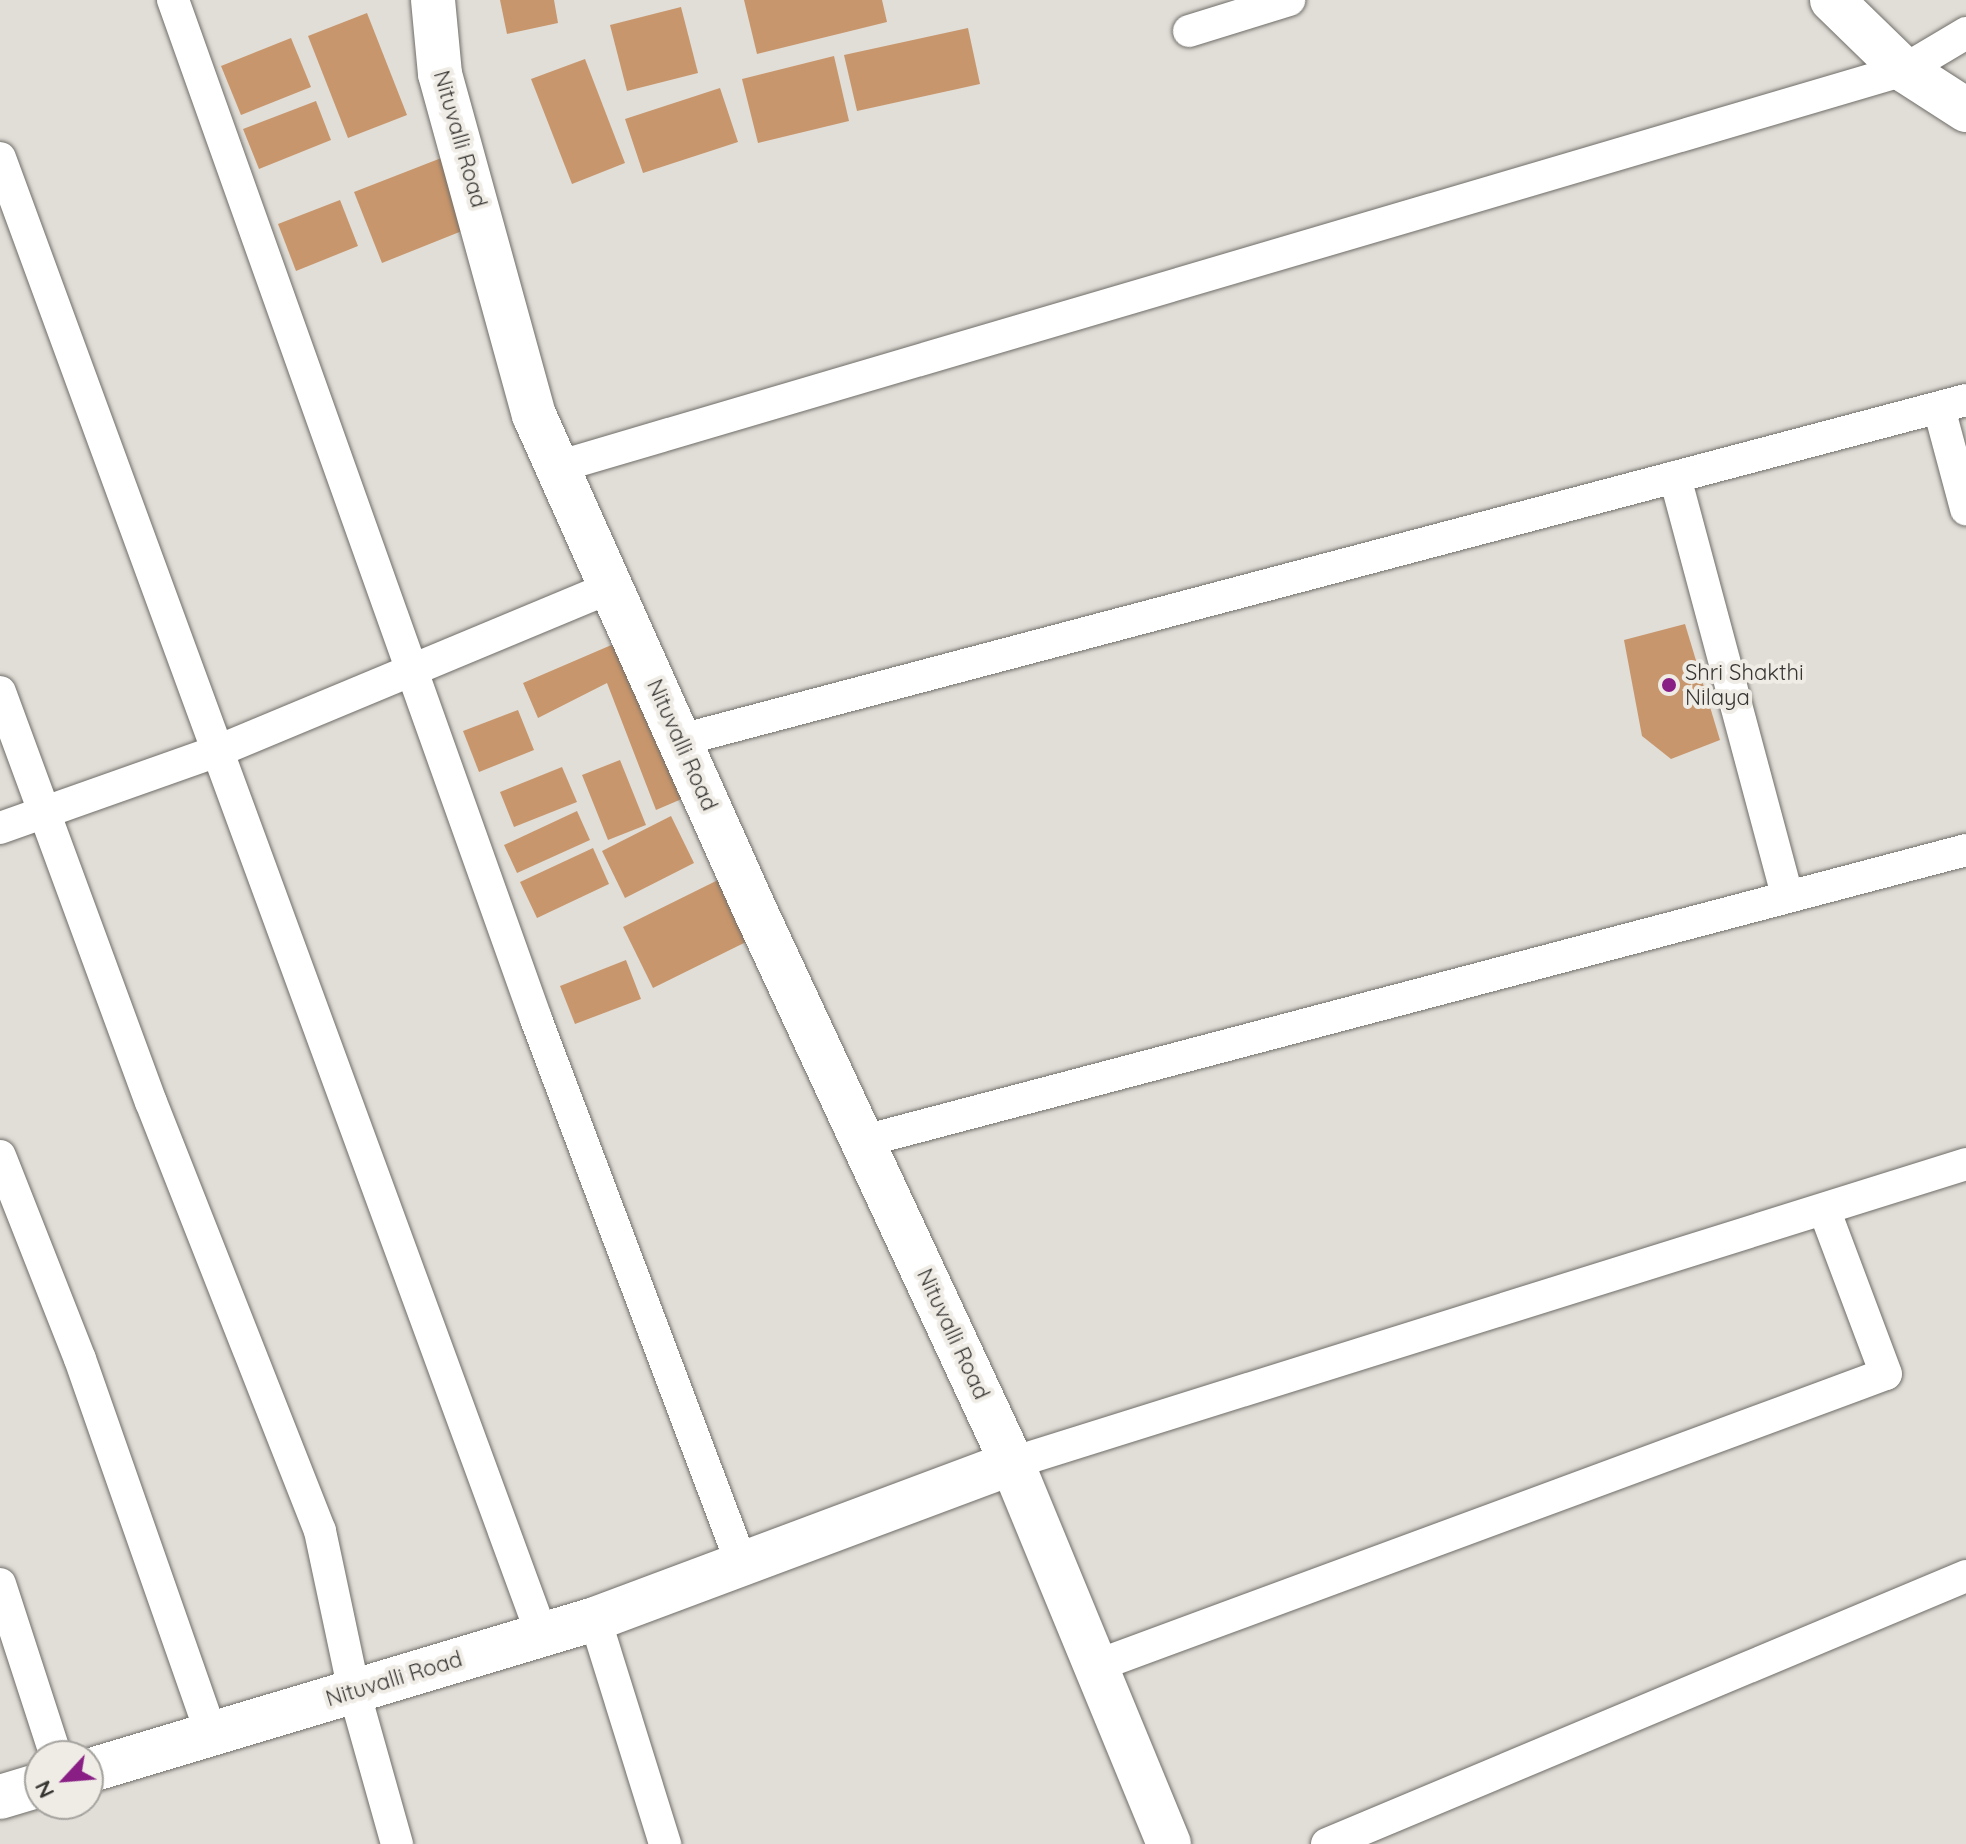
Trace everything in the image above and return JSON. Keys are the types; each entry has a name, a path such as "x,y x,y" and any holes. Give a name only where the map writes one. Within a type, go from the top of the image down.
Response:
{"street":[{"path":"173,0 536,1019 741,1562"},
{"name":"Nituvalli Road","path":"433,0 440,74 534,415 609,588 1012,1463 1093,1667 1169,1844"},
{"path":"1189,31 1289,0"},
{"path":"1832,0 1904,70 1966,110"},
{"path":"557,467 1904,70 1966,33"},
{"path":"0,158 220,750 542,1635"},
{"path":"681,740 1952,404 1966,509"},
{"path":"1675,477 1787,896"},
{"path":"0,828 220,750 609,588"},
{"path":"0,692 42,812 320,1531 354,1691 397,1844"},
{"path":"864,1141 1966,850"},
{"path":"0,1156 80,1359 211,1733"},
{"path":"1012,1463 1966,1164"},
{"path":"1093,1667 1886,1374 1824,1209"},
{"name":"Nituvalli Road","path":"104,1766 595,1619 1012,1463"},
{"path":"1327,1844 1966,1576"},
{"path":"0,1584 51,1740"},
{"path":"595,1619 665,1844"},
{"path":"0,1797 24,1790"}],"building":[{"path":"500,0 554,0 558,23 507,34"},
{"path":"744,0 882,0 887,22 757,54"},
{"path":"681,7 698,73 627,91 610,25"},
{"path":"367,13 407,115 348,138 308,36"},
{"path":"968,28 980,84 857,111 844,55"},
{"path":"291,38 311,87 241,115 221,66"},
{"path":"834,56 849,121 758,143 742,79"},
{"path":"585,59 625,163 572,184 531,79"},
{"path":"720,88 738,142 643,173 625,119"},
{"path":"316,101 331,140 259,169 243,129"},
{"path":"449,155 477,225 382,263 354,192"},
{"path":"340,200 358,246 296,271 278,224"},
{"name":"Shri Shakthi Nilaya","path":"1685,624 1720,740 1671,759 1642,736 1624,640"},
{"path":"630,637 698,792 656,810 607,683 538,718 523,683"},
{"path":"518,710 534,750 479,772 463,731"},
{"path":"620,760 646,825 608,840 582,775"},
{"path":"562,767 577,802 514,827 500,792"},
{"path":"577,811 590,840 517,873 504,845"},
{"path":"671,816 694,863 625,898 602,851"},
{"path":"593,848 609,884 537,918 520,882"},
{"path":"718,880 748,941 653,988 623,927"},
{"path":"626,960 641,999 575,1024 560,986"}],"place":[{"name":"Shri Shakthi Nilaya","path":"1669,685"}]}
